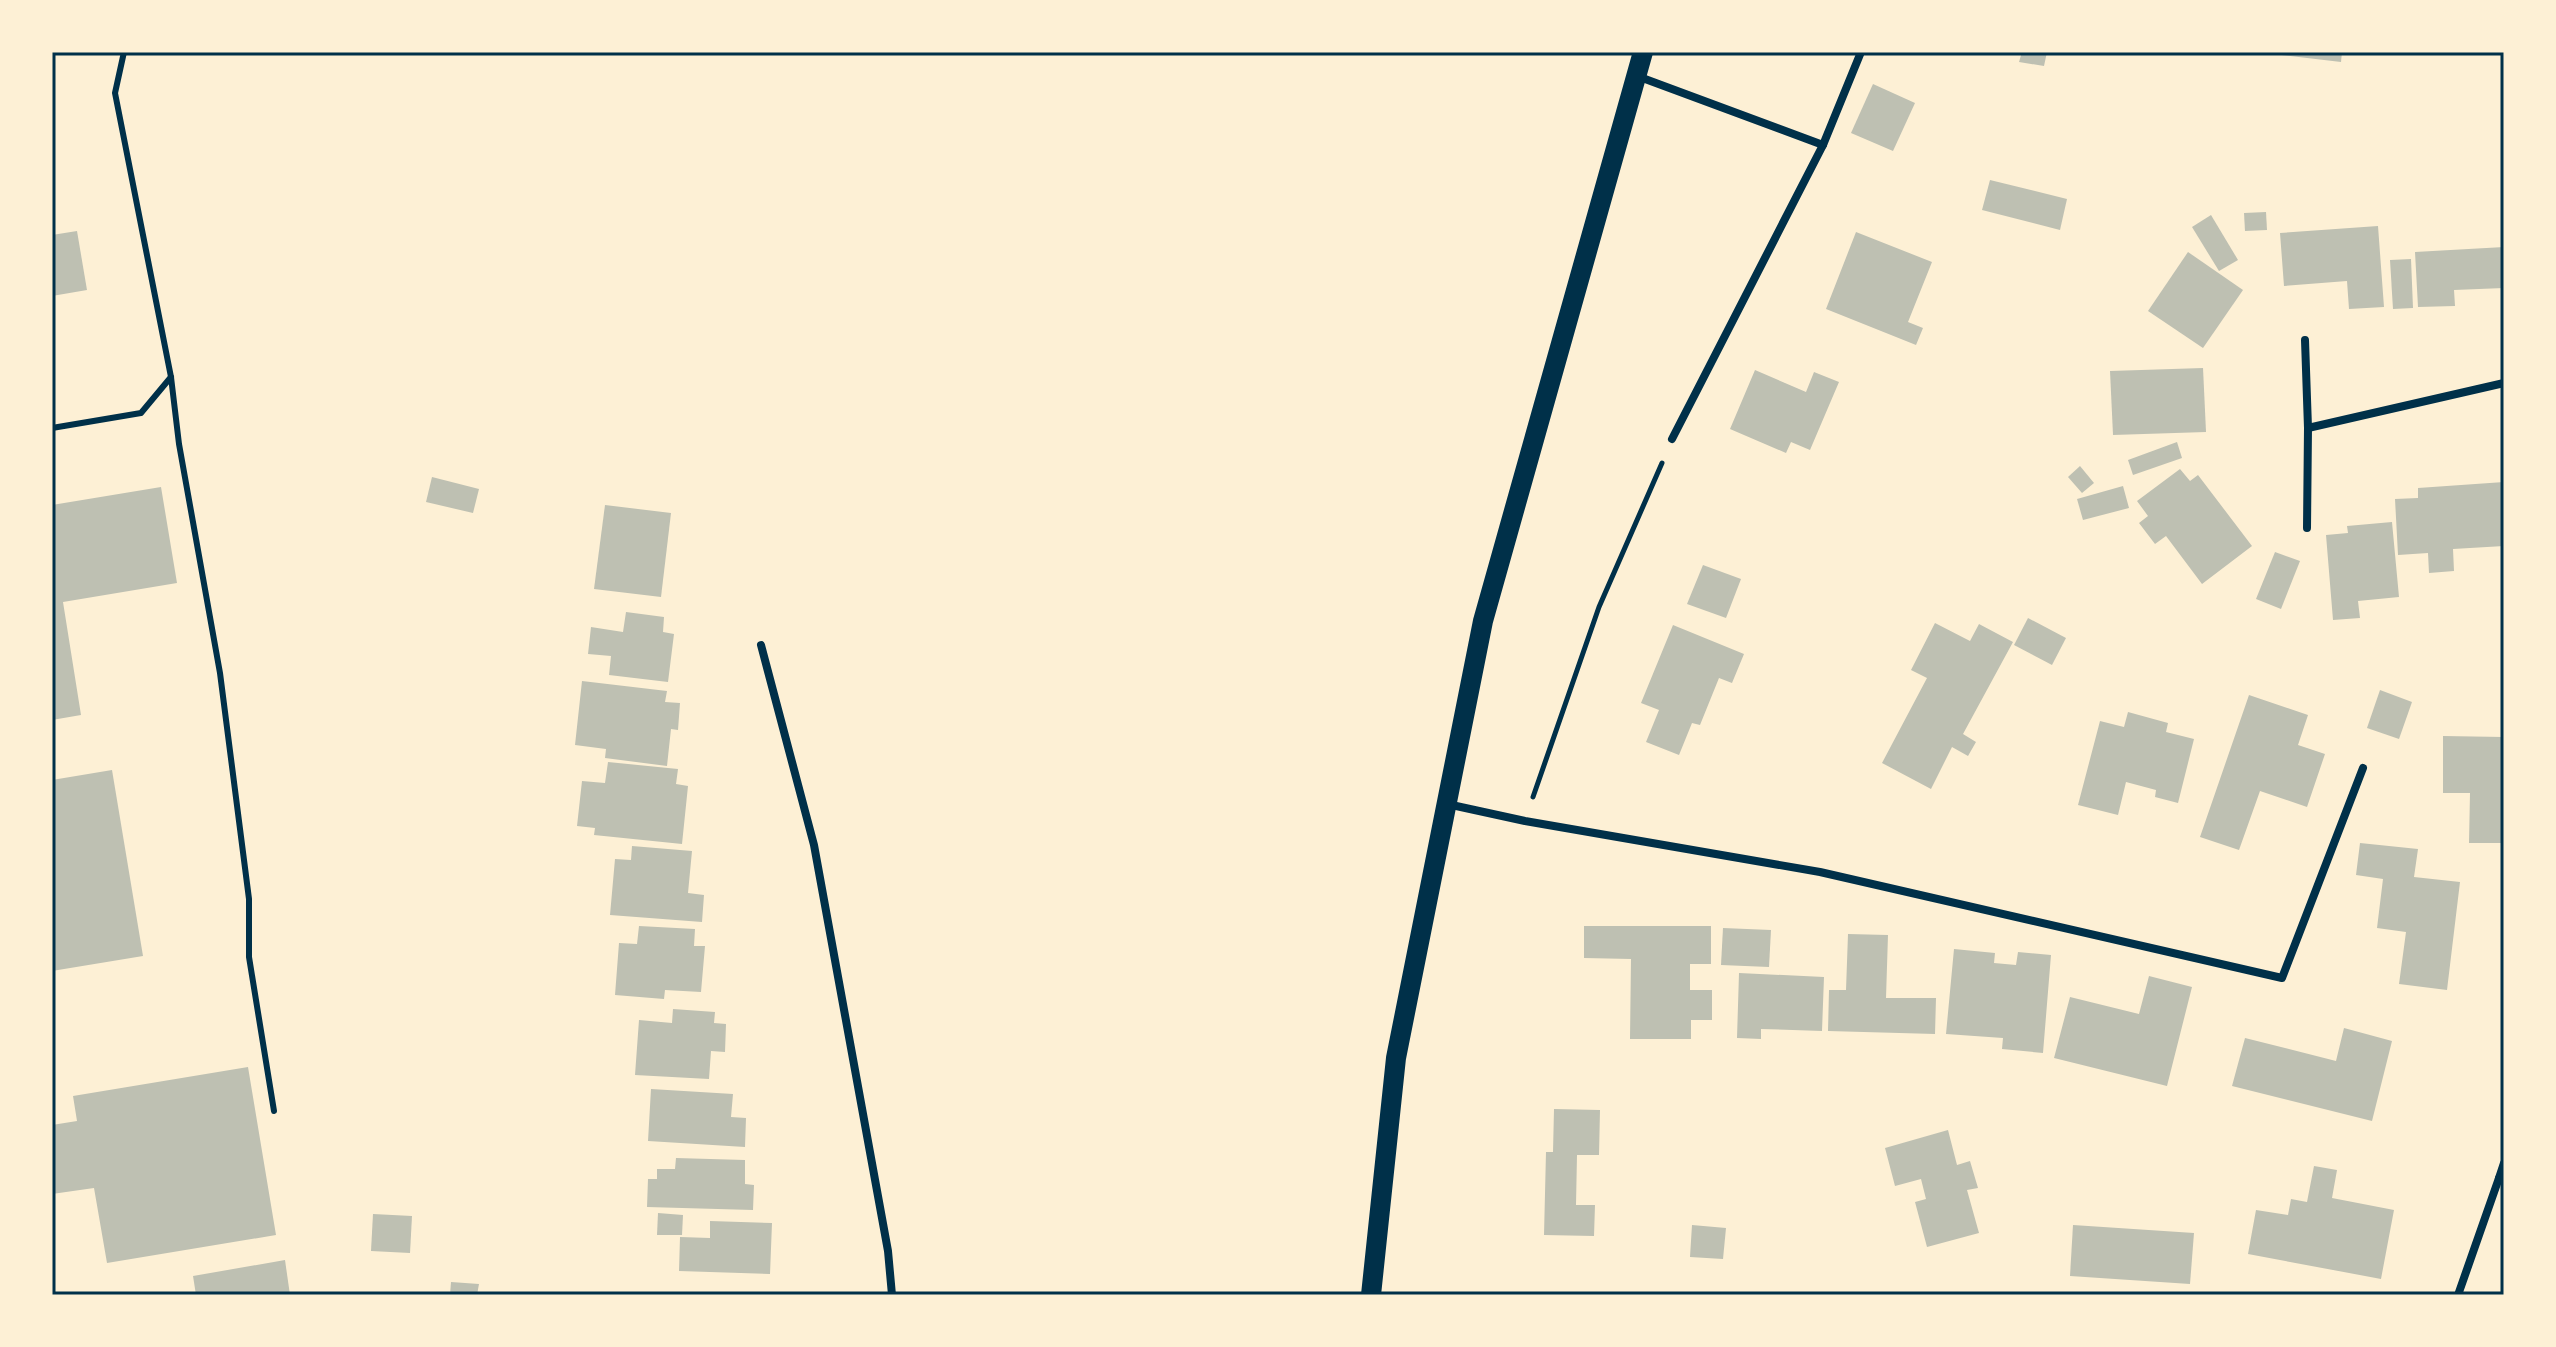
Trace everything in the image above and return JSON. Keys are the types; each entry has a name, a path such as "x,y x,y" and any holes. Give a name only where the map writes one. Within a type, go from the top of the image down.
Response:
{"main road":[{"path":"1371,1295 1396,1058 1483,621 1643,52"}],"street":[{"path":"1672,439 1823,145 1861,52"},
{"path":"1637,76 1823,145"},
{"path":"2305,340 2307,528"},
{"path":"2308,428 2504,383"},
{"path":"761,645 814,845 888,1251 892,1295"},
{"path":"1446,804 1525,821 1820,872 2282,978 2363,768"},
{"path":"2458,1295 2504,1163"}],"lane":[{"path":"124,52 115,93 171,377 179,444 220,673 249,899 249,957 274,1111"},
{"path":"52,428 141,413 171,377"}],"path":[{"path":"1525,821 1599,607 1672,439"}],"building":[{"path":"2022,52 2047,52 2044,66 2019,62"},
{"path":"2273,52 2342,52 2341,62"},
{"path":"1873,84 1915,103 1893,151 1851,133"},
{"path":"1990,180 2067,199 2060,230 1982,210"},
{"path":"2266,212 2267,230 2245,231 2244,213"},
{"path":"2211,215 2238,260 2219,271 2192,227"},
{"path":"2378,226 2384,307 2349,309 2347,281 2284,286 2280,233"},
{"path":"77,231 87,290 52,296 52,235"},
{"path":"1856,232 1932,262 1908,322 1923,328 1916,345 1826,309"},
{"path":"2504,247 2504,288 2454,290 2455,306 2418,307 2415,252"},
{"path":"2188,252 2243,290 2203,348 2148,311"},
{"path":"2411,259 2413,308 2393,309 2390,260"},
{"path":"2203,368 2206,432 2113,435 2110,371"},
{"path":"1755,370 1806,392 1814,372 1839,382 1810,450 1791,442 1786,453 1730,429"},
{"path":"2177,442 2182,458 2133,475 2128,460"},
{"path":"2080,466 2094,483 2082,493 2068,477"},
{"path":"2180,469 2190,481 2198,475 2252,546 2202,584 2166,536 2155,544 2139,523 2148,516 2137,501"},
{"path":"432,477 479,489 473,513 426,502"},
{"path":"2504,482 2504,546 2453,549 2454,571 2429,573 2428,553 2398,555 2395,499 2418,498 2418,488"},
{"path":"2123,486 2129,508 2083,520 2077,499"},
{"path":"161,487 177,583 63,602 81,715 52,720 52,505"},
{"path":"605,505 671,513 661,597 594,589"},
{"path":"2392,522 2399,597 2358,601 2360,618 2333,620 2326,535 2348,533 2347,526"},
{"path":"2275,552 2300,561 2281,609 2256,599"},
{"path":"1703,565 1741,579 1726,618 1687,604"},
{"path":"626,612 664,617 663,632 674,634 668,682 609,675 611,656 588,654 591,627 623,632"},
{"path":"2028,618 2066,638 2052,665 2014,645"},
{"path":"1935,623 1970,641 1979,624 2013,642 1963,734 1976,742 1968,756 1952,747 1931,789 1882,763 1927,678 1911,670"},
{"path":"1673,625 1744,654 1732,683 1719,678 1700,725 1692,723 1679,755 1646,742 1659,710 1641,703"},
{"path":"582,681 667,691 665,702 680,703 678,730 671,729 667,766 605,758 606,749 575,745"},
{"path":"2380,690 2412,702 2399,739 2367,728"},
{"path":"2249,695 2308,715 2298,745 2325,754 2307,807 2260,791 2239,850 2200,837"},
{"path":"2128,712 2168,723 2166,732 2194,739 2178,803 2155,797 2156,790 2126,782 2118,815 2078,805 2100,721 2124,727"},
{"path":"2443,736 2504,737 2504,843 2469,843 2470,793 2443,793"},
{"path":"608,762 678,769 676,784 688,786 682,844 594,835 595,828 577,826 582,781 605,783"},
{"path":"112,770 143,956 52,971 52,780"},
{"path":"2360,843 2418,849 2414,877 2460,882 2447,990 2399,984 2406,932 2377,928 2383,879 2356,875"},
{"path":"632,846 692,851 688,893 704,895 702,922 610,915 615,859 631,860"},
{"path":"639,926 695,929 694,946 705,946 701,992 665,990 664,999 615,995 619,943 637,944"},
{"path":"1584,926 1711,926 1711,964 1690,964 1690,990 1712,990 1712,1020 1691,1020 1691,1039 1630,1039 1631,959 1584,958"},
{"path":"1723,928 1771,930 1769,967 1721,965"},
{"path":"1848,934 1888,935 1886,998 1936,998 1935,1034 1828,1031 1829,990 1846,990"},
{"path":"1954,949 1995,953 1994,963 2016,965 2018,952 2051,955 2043,1053 2002,1049 2003,1038 1946,1034"},
{"path":"1739,973 1824,977 1822,1031 1761,1029 1761,1039 1737,1038"},
{"path":"2149,976 2192,987 2167,1086 2054,1058 2070,997 2139,1014"},
{"path":"673,1009 715,1012 714,1023 726,1024 725,1052 711,1051 709,1079 635,1075 639,1020 672,1023"},
{"path":"2344,1028 2392,1041 2372,1121 2232,1086 2245,1038 2336,1061"},
{"path":"248,1067 276,1235 107,1263 94,1188 52,1194 52,1125 77,1121 73,1096"},
{"path":"651,1089 733,1094 731,1117 746,1118 745,1147 648,1141"},
{"path":"1554,1109 1600,1110 1599,1155 1577,1155 1576,1205 1595,1205 1594,1236 1544,1235 1546,1152 1553,1152"},
{"path":"1948,1130 1957,1165 1970,1161 1978,1188 1967,1190 1979,1233 1927,1247 1915,1202 1926,1199 1921,1179 1895,1186 1885,1148"},
{"path":"676,1158 745,1160 745,1184 754,1185 753,1210 647,1207 648,1179 657,1179 657,1169 675,1169"},
{"path":"2314,1166 2337,1170 2332,1198 2394,1210 2381,1279 2248,1254 2256,1210 2288,1215 2291,1199 2307,1202"},
{"path":"658,1213 683,1215 682,1235 657,1235"},
{"path":"373,1214 412,1216 410,1253 371,1251"},
{"path":"710,1221 772,1223 770,1274 679,1271 680,1237 710,1238"},
{"path":"1692,1225 1726,1228 1723,1259 1690,1257"},
{"path":"2073,1225 2194,1233 2190,1284 2070,1276"},
{"path":"285,1260 290,1295 196,1295 193,1276"},
{"path":"451,1282 479,1284 477,1295 450,1295"}]}
